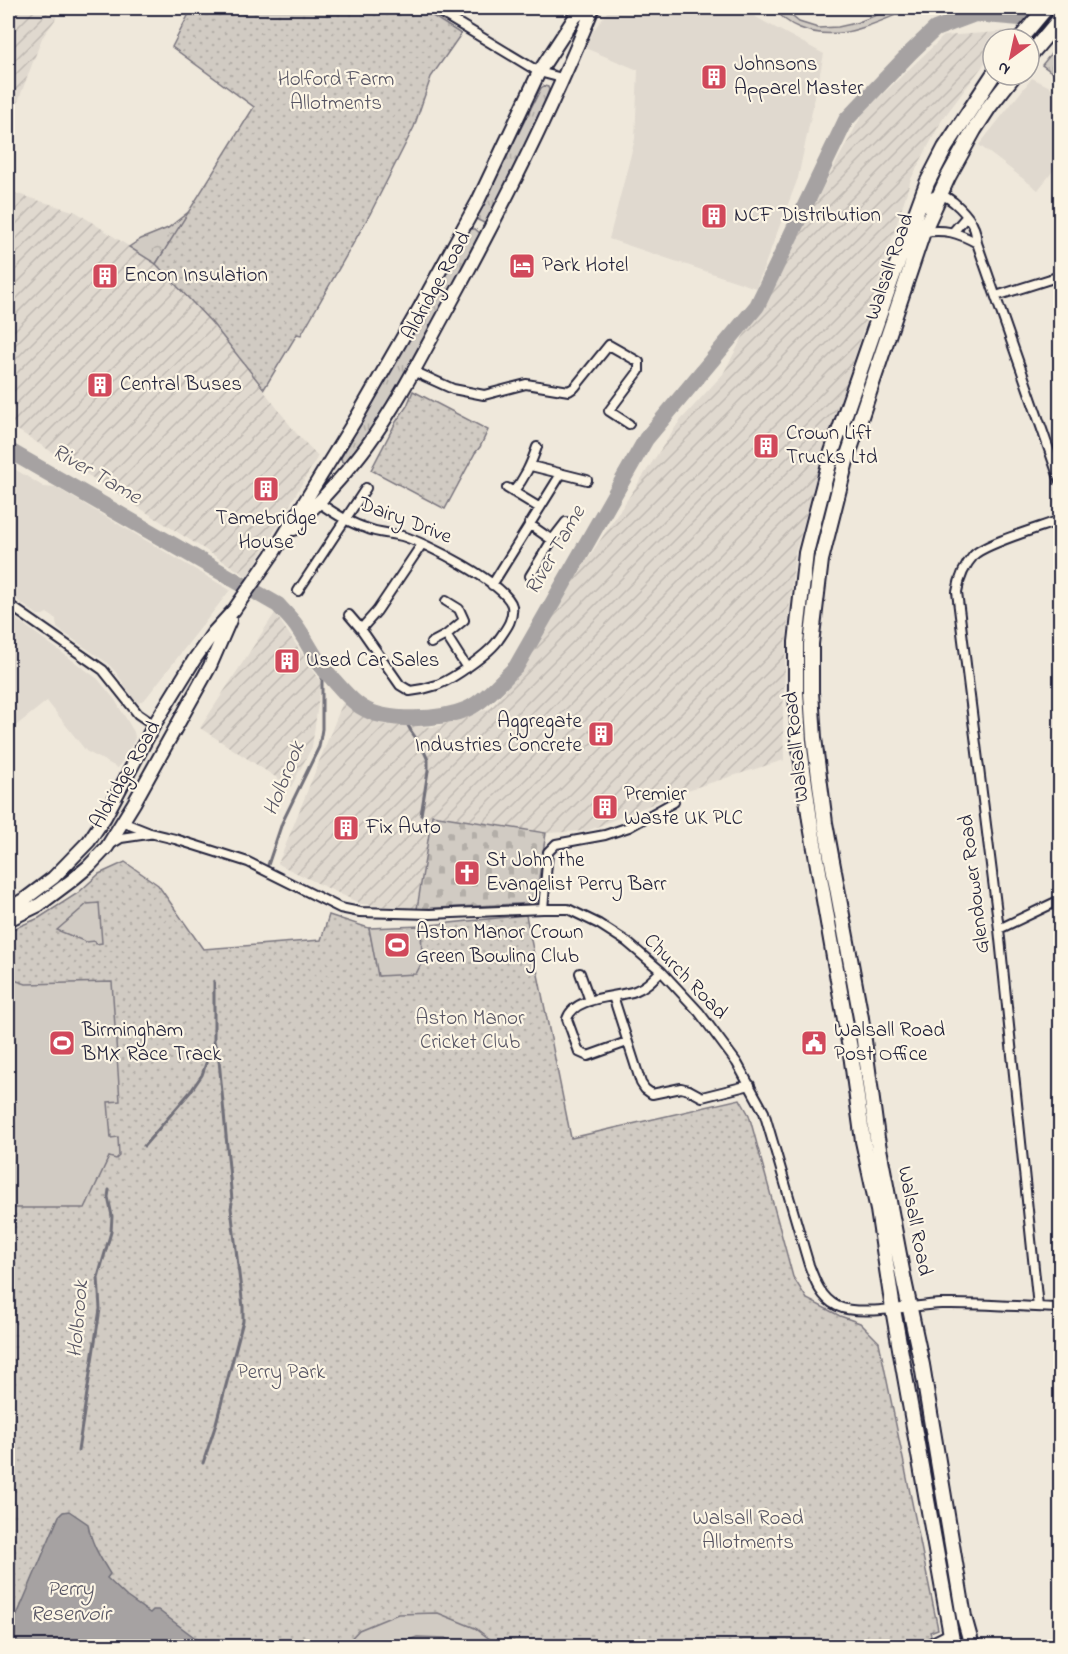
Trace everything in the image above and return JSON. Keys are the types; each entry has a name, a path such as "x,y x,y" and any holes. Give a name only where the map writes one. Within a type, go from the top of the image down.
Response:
{"highway":[{"path":"1030,27 1043,10"},
{"path":"1041,42 1060,19"},
{"name":"Walsall Road","path":"951,1640 810,820 799,741 796,642 806,553 832,452 927,183 945,148 985,87"},
{"name":"Walsall Road","path":"972,1647 964,1617 922,1365 877,1138 861,1018 825,823 814,738 811,644 821,560 846,461 923,232 939,195 974,130 1005,87"},
{"path":"951,1640 964,1617"}],"main road":[{"name":"Aldridge Road","path":"8,909 53,878 89,841 105,817 154,725 194,660 213,633 234,610 272,555 420,309 474,209 539,72 575,17 585,8"},
{"name":"Aldridge Road","path":"272,555 345,474 390,412 489,232 593,8"},
{"path":"328,464 345,474"},
{"name":"Aldridge Road","path":"8,920 39,904 63,887 89,866 107,847 210,666 234,610"},
{"path":"154,725 171,736"},
{"path":"89,841 114,823 122,822"}],"street":[{"path":"433,8 539,72 562,78"},
{"path":"939,195 954,202 975,228 977,243 1060,481"},
{"name":"Walsall Road","path":"891,281 929,198 939,195"},
{"path":"953,232 967,216"},
{"path":"923,232 939,230 953,232 977,243"},
{"path":"996,296 1060,276"},
{"path":"413,371 453,389 484,395 526,384 569,391 575,387 609,345 639,362 639,371 609,411 629,424"},
{"path":"537,447 523,481 510,490 540,508"},
{"path":"531,466 587,480"},
{"path":"492,585 561,474"},
{"path":"298,591 366,488"},
{"name":"Dairy Drive","path":"318,502 365,528 400,536 456,561 503,592 512,604 512,618 497,642 467,668 438,684 410,692 400,686 349,615"},
{"name":"Glendower Road","path":"1038,1307 999,929 957,592 963,572 975,553 1060,520"},
{"path":"530,576 566,522"},
{"path":"529,524 552,540"},
{"path":"361,629 377,611 422,544"},
{"path":"431,643 446,635 464,620 459,609 446,601"},
{"path":"8,604 103,670 138,714 154,725"},
{"path":"446,635 467,668"},
{"path":"543,909 546,865 550,848 556,844 605,835 629,826 674,802"},
{"name":"Church Road","path":"122,822 150,833 248,862 340,908 360,912 430,914 568,909 599,924 627,942 661,971 699,1012 737,1063 764,1112 809,1265 818,1288 835,1305 848,1310 893,1309"},
{"name":"Church Road","path":"107,847 121,838 150,833"},
{"path":"999,929 1060,900"},
{"path":"627,1042 588,1056 579,1052 567,1019 569,1014 575,1007 590,1001 634,992 647,985 661,971"},
{"path":"580,973 590,1001"},
{"path":"613,996 641,1083 652,1094 681,1089 689,1090 702,1097 750,1085"},
{"path":"910,1307 941,1304 1060,1308"},
{"name":"Walsall Road","path":"893,1309 910,1307"},
{"path":"924,1647 951,1640"}],"shaded area":[{"path":"8,8 59,8 55,20 42,38 8,128"},
{"path":"610,8 739,8 824,54 798,178 756,288 609,239 635,139 638,70 585,48 593,31"},
{"path":"981,33 981,68 942,120 911,179 795,553 786,643 784,760 681,792 587,831 546,833 432,815 417,909 361,904 278,864 343,702 385,725 436,727 491,708 521,670 571,584 679,422 723,374 863,113 944,36"},
{"path":"1041,82 1060,92 1060,162 1038,190 979,145 1025,87 1041,87"},
{"path":"8,191 76,212 156,264 212,323 296,433 318,456 248,577 8,424"},
{"path":"8,465 44,487 57,488 230,590 146,698 139,703 106,662 57,628 56,619 47,613 38,615 8,594"},
{"path":"8,613 98,679 115,700 135,737 118,768 86,751 47,701 8,732"},
{"path":"275,613 321,682 312,747 291,787 200,728"}],"green space":[{"name":"Holford Farm Allotments","path":"192,8 420,8 461,34 431,77 414,127 370,214 301,335 297,334 264,389 212,323 156,264 254,107 172,47"},
{"path":"775,8 782,8 799,22 818,28 856,23 894,8 913,8 872,25 829,34 796,26 782,17"},
{"path":"1055,49 1060,51 1060,77 1042,65"},
{"path":"544,86 549,90 544,104 490,224 486,224 476,219 477,216"},
{"path":"191,210 156,264 129,247 141,239 168,228"},
{"path":"470,229 475,229 481,234 387,410 346,462 342,462 341,458"},
{"path":"902,278 829,503 825,502 844,434 892,295"},
{"path":"413,391 488,430 445,509 371,470"},
{"path":"811,559 816,560 807,624 849,982 844,983 805,758 802,724 802,623"},
{"path":"432,815 546,833 535,903 417,909"},
{"name":"Perry Park","path":"125,862 158,885 203,949 321,940 329,915 369,928 379,976 422,962 421,926 526,915 571,1138 740,1099 749,1115 793,1277 807,1299 840,1316 860,1323 879,1342 938,1629 930,1632 932,1638 907,1646 8,1646 8,931 39,918 78,893 99,874"},
{"path":"99,903 102,943 86,942 57,930 87,904"},
{"name":"Aston Manor Crown Green Bowling Club","path":"421,926 422,962 416,974 378,976 369,928"},
{"name":"Birmingham BMX Race Track","path":"8,978 26,984 112,982 120,1101 108,1102 111,1138 118,1137 119,1156 116,1159 109,1157 85,1208 8,1208"},
{"path":"919,1397 942,1537 940,1555 913,1398"},
{"path":"438,1613 475,1628 499,1646 463,1646 445,1638 417,1637 393,1646 344,1646 359,1630 398,1614"}],"water":[{"name":"Perry Reservoir","path":"69,1511 88,1524 99,1556 110,1574 107,1578 127,1597 150,1613 158,1610 206,1646 8,1646 8,1632 59,1516"}],"waterway":[{"name":"River Tame","path":"8,450 278,605 292,620 324,669 363,708 373,713 400,718 443,716 467,709 486,696 516,667 646,439 757,306 846,120 935,29 975,14 1020,18"},
{"name":"Holbrook","path":"268,865 282,823 319,747 322,729 322,666"},
{"path":"404,718 428,760 421,815"},
{"name":"Holbrook","path":"144,1146 202,1075 214,1040 214,981"},
{"path":"214,1041 219,1060 232,1200"},
{"name":"Holbrook","path":"78,1451 100,1309 98,1277 111,1232 109,1190"},
{"path":"203,1463 243,1321 232,1203"}],"place":[{"name":"Johnsons Apparel Master","path":"714,77"},
{"name":"NCF Distribution","path":"714,216"},
{"name":"Park Hotel","path":"522,266"},
{"name":"Encon Insulation","path":"105,276"},
{"name":"Central Buses","path":"100,385"},
{"name":"Crown Lift Trucks Ltd","path":"766,446"},
{"name":"Tamebridge House","path":"266,489"},
{"name":"Used Car Sales","path":"287,661"},
{"name":"Aggregate Industries Concrete","path":"601,734"},
{"name":"Premier Waste UK PLC","path":"605,807"},
{"name":"Fix Auto","path":"346,828"},
{"name":"St John the Evangelist Perry Barr","path":"467,873"},
{"name":"Aston Manor Crown Green Bowling Club","path":"397,945"},
{"name":"Birmingham BMX Race Track","path":"62,1043"},
{"name":"Walsall Road Post Office","path":"814,1043"}],"park label":[{"name":"Aston Manor Cricket Club","path":"470,1031"},
{"name":"Walsall Road Allotments","path":"748,1531"}]}
